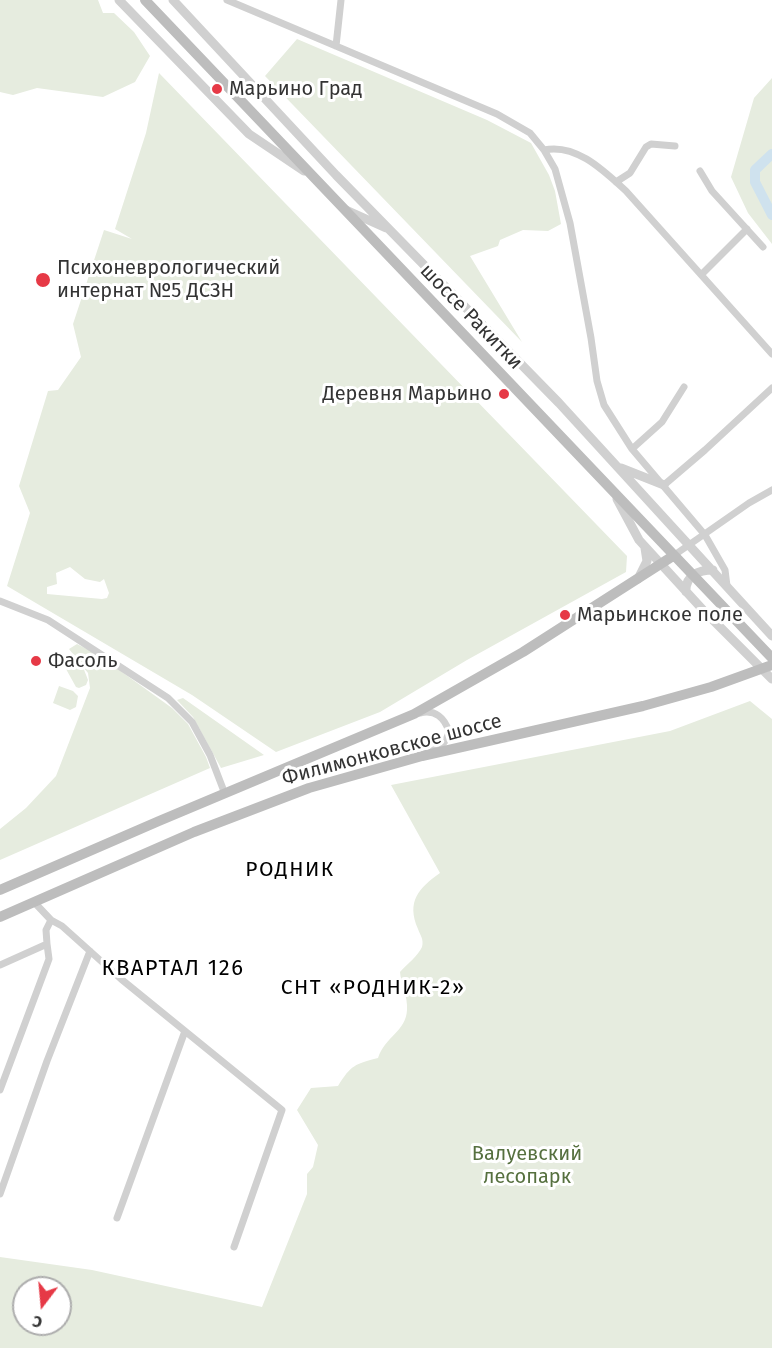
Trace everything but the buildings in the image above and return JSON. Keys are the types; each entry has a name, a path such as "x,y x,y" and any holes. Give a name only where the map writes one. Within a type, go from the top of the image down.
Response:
{"main road":[{"name":"шоссе Ракитки","path":"145,0 772,658"},
{"name":"Филимонковское шоссе","path":"0,890 414,714 524,652 674,556"},
{"name":"Филимонковское шоссе","path":"0,917 194,832 309,788 422,756 643,706 711,687 767,667"}],"street":[{"path":"119,0 249,134 313,177"},
{"path":"173,0 336,175 619,467 772,636"},
{"path":"227,0 497,114 530,133 544,150 555,169 570,223 600,393 610,416 632,449 705,535 725,570 727,586"},
{"path":"336,46 341,0"},
{"path":"616,182 630,173 646,147 651,144 675,146"},
{"path":"544,150 564,149 580,156 616,182 702,274 772,354"},
{"path":"700,171 712,191 763,247"},
{"path":"344,209 391,230"},
{"path":"702,274 747,229"},
{"path":"632,449 662,422 684,387"},
{"path":"664,485 732,427 772,388"},
{"path":"619,467 664,485"},
{"name":"Филимонковское шоссе","path":"674,556 749,503 772,490"},
{"path":"613,492 645,548 686,592 767,667 772,679"},
{"path":"637,579 647,561 645,548"},
{"path":"686,592 687,582 692,575 713,570"},
{"path":"0,601 48,620 168,698 192,722 210,755 225,794"},
{"path":"414,714 433,712 441,717 449,732 447,740 442,745 422,756"},
{"path":"34,902 51,920 62,926 282,1110 234,1247"},
{"path":"0,1090 49,959 46,930 51,920"},
{"path":"0,965 47,944"},
{"path":"0,1194 47,1061 90,951"},
{"path":"117,1218 185,1031"}],"green space":[{"path":"0,0 98,0 103,13 114,13 134,32 150,56 135,82 103,97 37,88 13,95 0,92"},
{"path":"297,39 487,120 531,143 555,191 561,224 548,231 523,230 500,240 498,246 470,256 522,342 265,76"},
{"path":"159,73 627,556 626,572 467,660 380,712 276,752 192,695 7,586 30,513 19,486 48,391 58,390 81,357 73,324 104,230 132,239 115,229 146,133","holes":["70,567 85,579 100,582 104,579 109,593 107,598 47,594 47,587 57,584 56,573"]},
{"path":"772,78 772,244 748,213 731,177 754,98"},
{"path":"77,644 97,654 172,708 188,724 210,768 0,860 0,829 26,808 56,776 90,688 88,673 83,667 88,680 86,685 79,688 76,687 66,669 67,663 77,659 69,649"},
{"path":"59,686 73,691 78,696 76,707 70,710 53,703"},
{"path":"183,698 264,755 221,768 193,717 177,700"},
{"name":"Валуевский лесопарк","path":"750,701 772,719 772,1348 0,1348 0,1257 92,1270 262,1307 307,1194 307,1174 313,1167 318,1145 297,1110 311,1088 338,1086 354,1066 378,1058 406,1017 406,1000 400,972 422,947 422,937 413,911 414,903 426,884 440,873 391,785 670,731"}],"waterway":[{"path":"772,154 755,170 755,182 772,215"}],"place":[{"name":"Марьино Град","path":"217,89"},
{"name":"Психоневрологический интернат №5 ДСЗН","path":"43,280"},
{"name":"Деревня Марьино","path":"504,394"},
{"name":"Марьинское поле","path":"565,615"},
{"name":"Фасоль","path":"36,661"}],"district":[{"name":"РОДНИК","path":"290,870"},
{"name":"КВАРТАЛ 126","path":"173,969"},
{"name":"СНТ «РОДНИК-2»","path":"373,988"}]}
